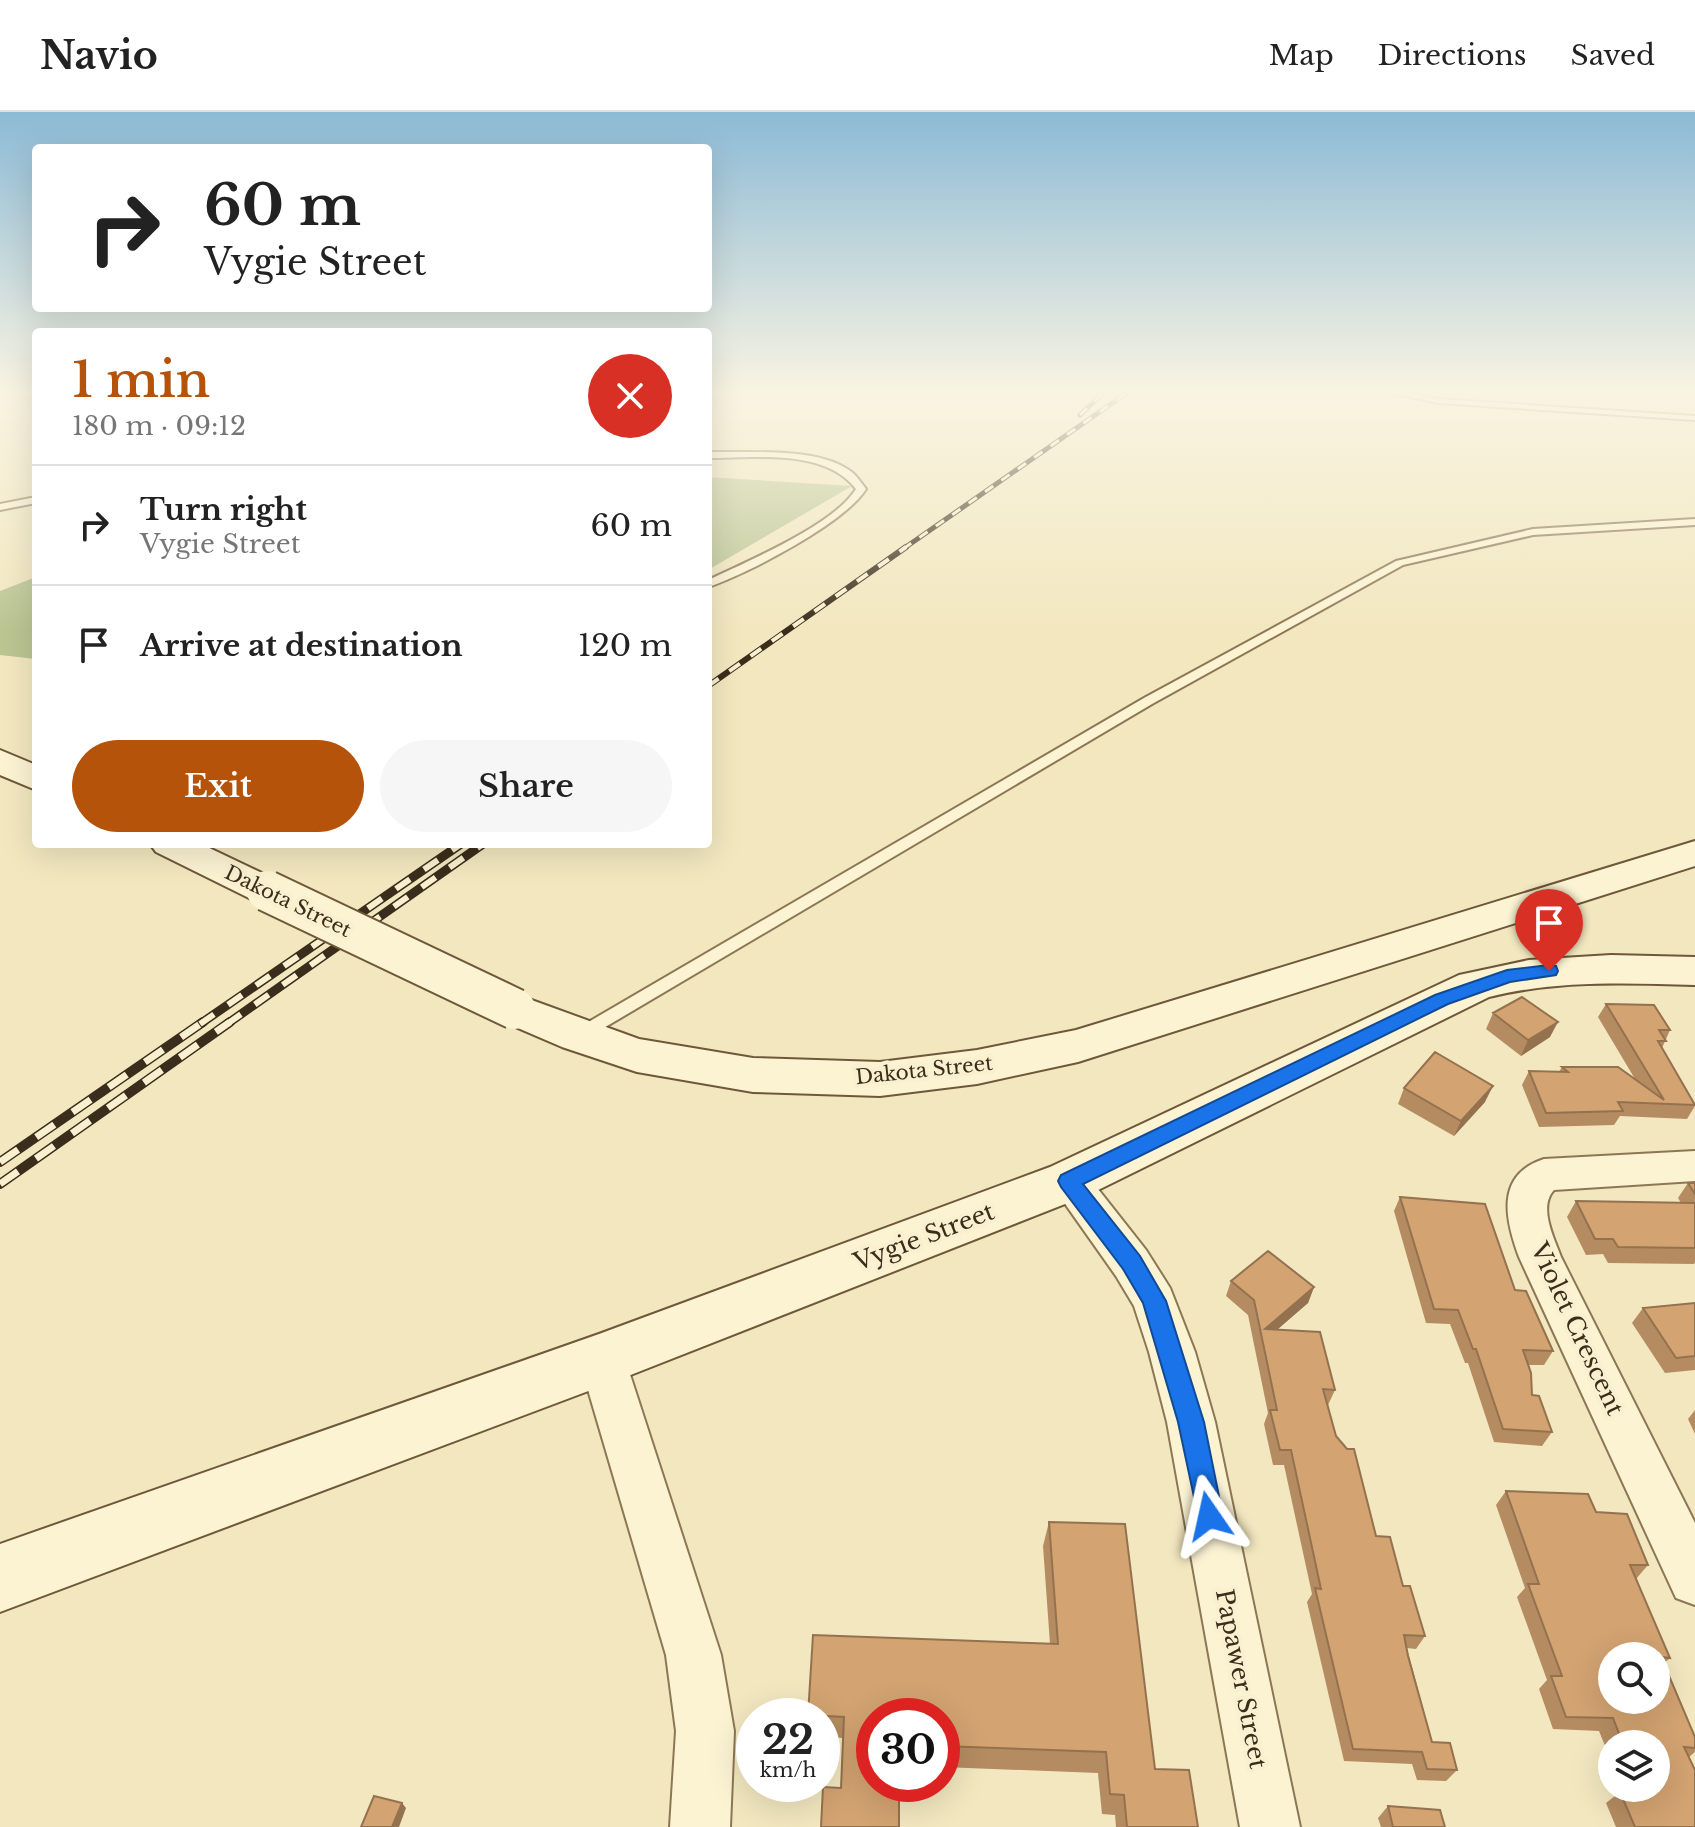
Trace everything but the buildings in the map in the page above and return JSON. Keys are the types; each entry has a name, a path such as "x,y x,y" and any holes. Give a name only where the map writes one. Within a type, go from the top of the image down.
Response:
{"street":[{"path":"0,761 32,777"},
{"name":"Dakota Street","path":"178,848 578,1036 637,1055 753,1075 880,1079 977,1067 1078,1046 1695,853"},
{"name":"Vygie Street","path":"0,1578 602,1359 1069,1181 1475,986 1507,976 1549,971 1695,971"},
{"name":"Violet Crescent","path":"1695,1166 1544,1175 1532,1184 1526,1198 1527,1219 1540,1257 1695,1579"},
{"name":"Papawer Street","path":"1069,1181 1131,1263 1154,1301 1172,1352 1191,1422 1270,1827"},
{"path":"602,1359 617,1423 665,1549 692,1646 703,1702 704,1788 700,1827"}],"lane":[{"path":"712,582 759,559 857,500 861,489 847,470"},
{"path":"0,507 32,501"},
{"path":"578,1036 1148,701 1400,563 1533,532 1695,522"}],"green space":[{"path":"712,477 852,486 712,568"},
{"path":"32,579 32,659 0,655 0,591"}],"railway":[{"path":"903,549 1016,470"},
{"path":"712,683 906,547"},
{"path":"200,1024 455,848"},
{"path":"227,1024 477,848"},
{"path":"0,1162 203,1022"},
{"path":"0,1184 230,1022"}],"route":[{"path":"1209,1516 1191,1422 1154,1301 1131,1263 1069,1181 1441,1000 1507,976 1549,971"}]}
